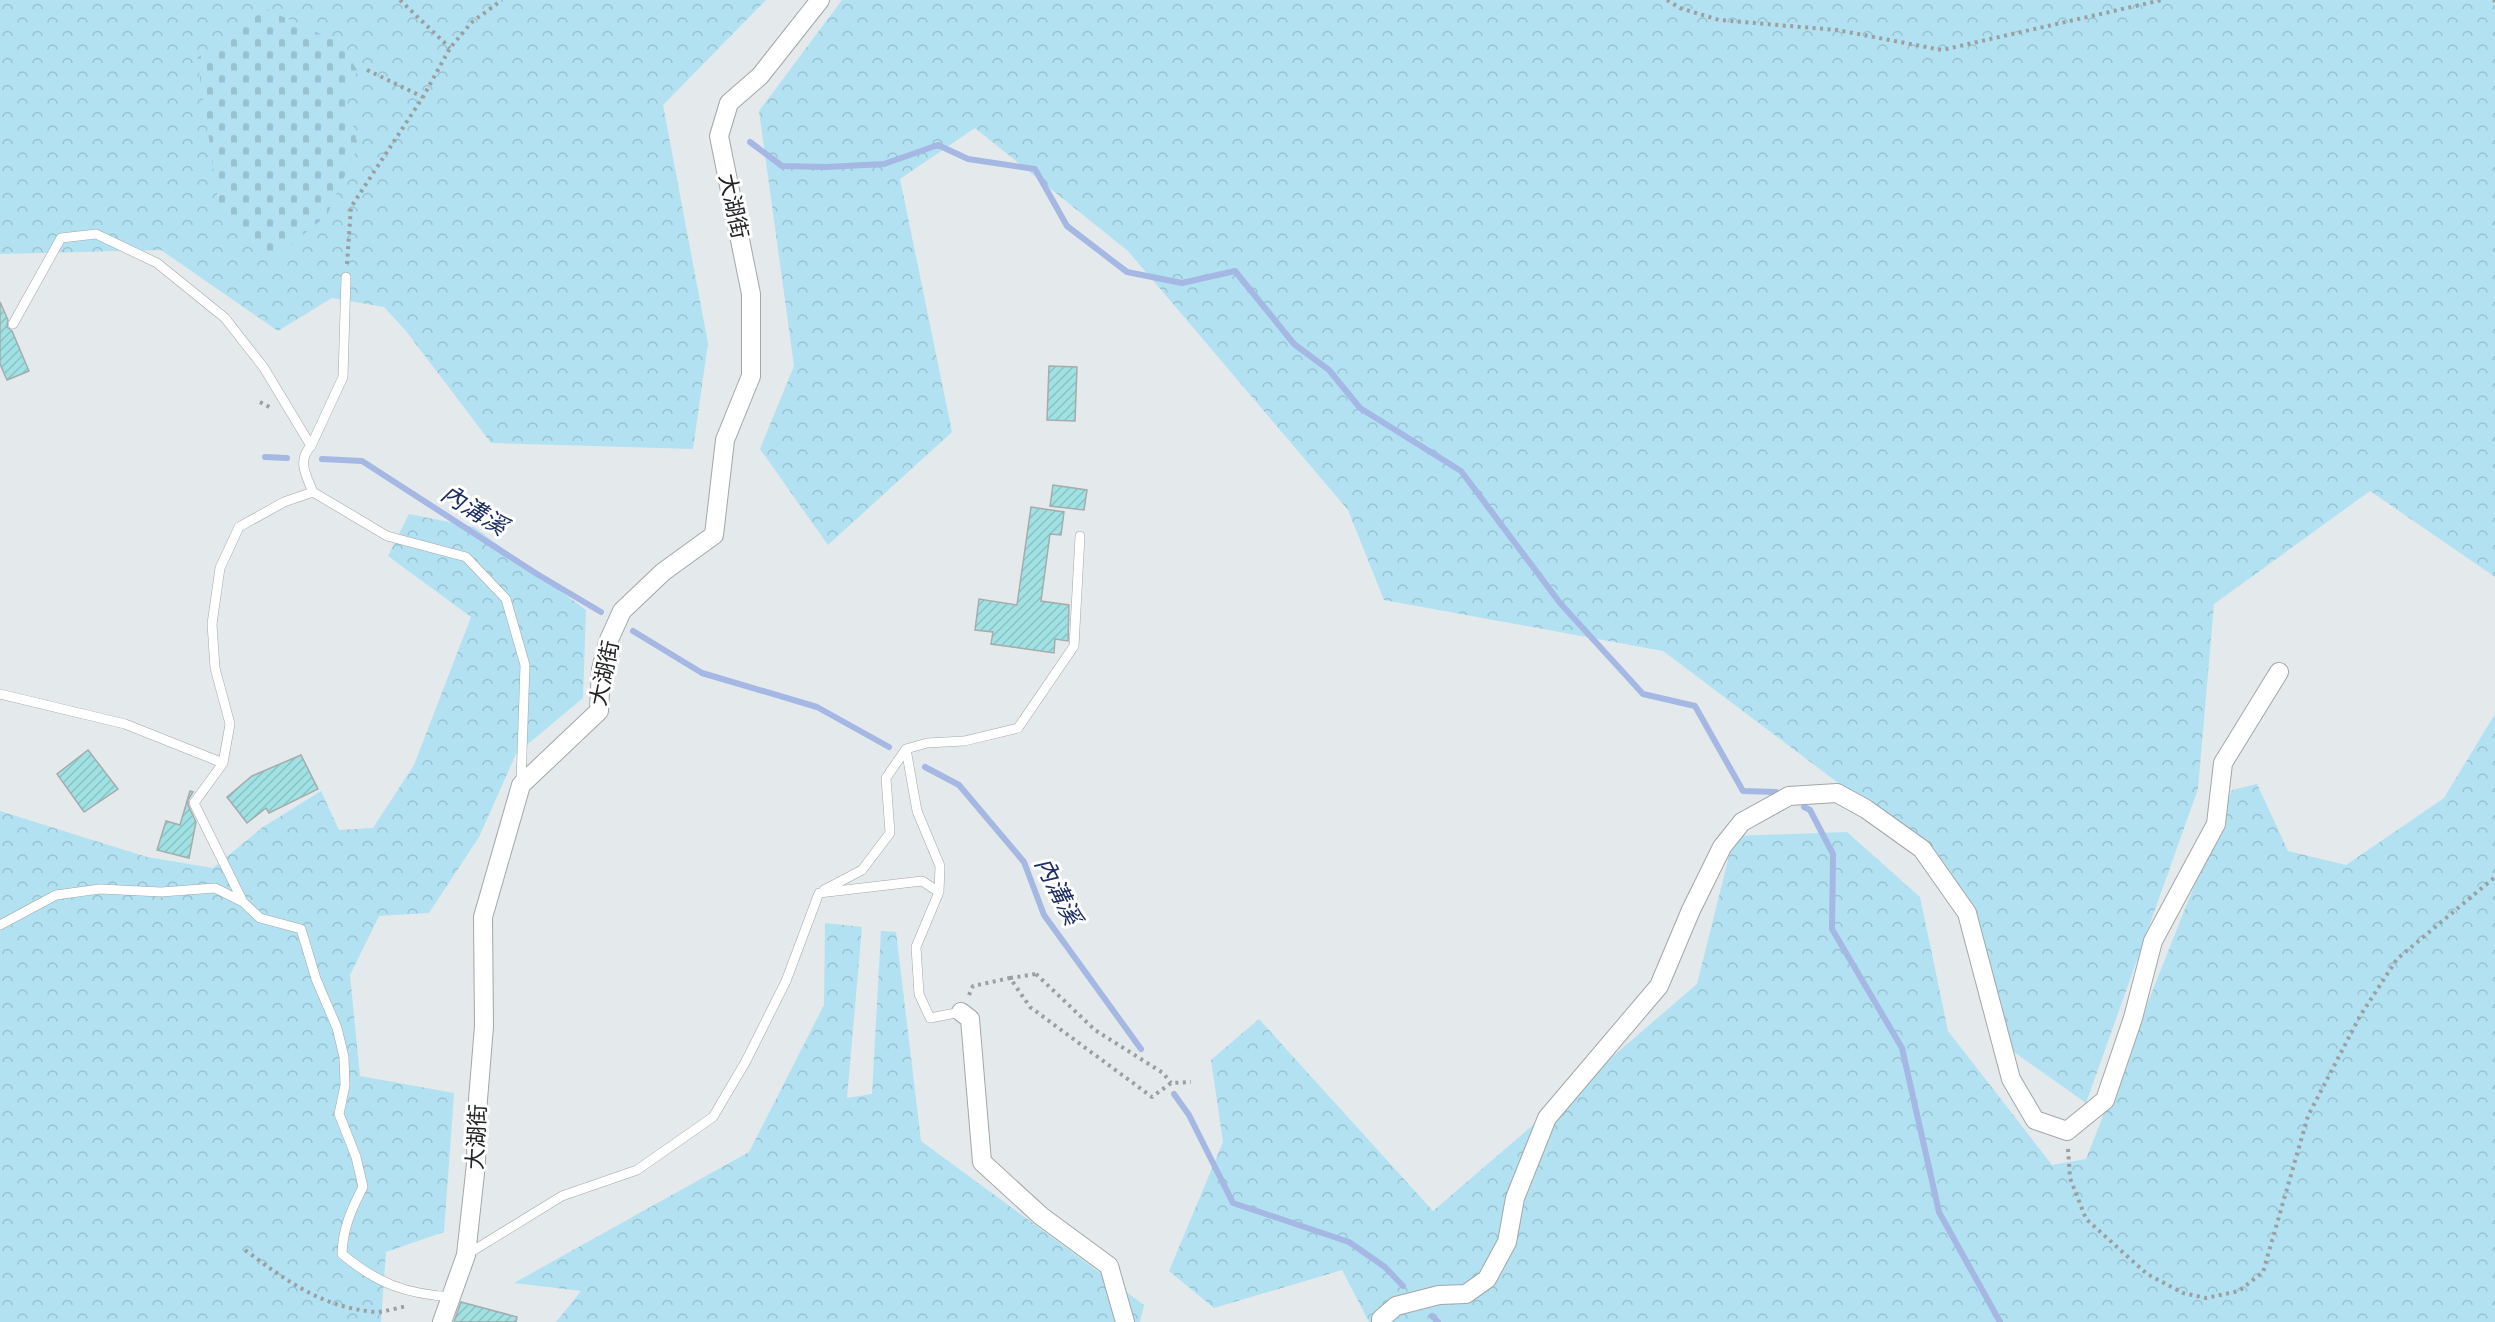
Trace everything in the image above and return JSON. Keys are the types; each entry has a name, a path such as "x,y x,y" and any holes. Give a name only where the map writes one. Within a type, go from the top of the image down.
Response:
{"street":[{"name":"大湖街","path":"442,1322 466,1255 476,1164 477,1112 484,1026 483,916 521,785 599,711 601,670 608,642 622,611 663,572 714,535 725,440 751,376 751,294 719,136 729,103 760,76 820,0"},
{"path":"1381,1322 1381,1319 1396,1306 1439,1295 1466,1294 1487,1279 1507,1242 1515,1198 1547,1118 1659,986 1691,910 1722,847 1742,822 1789,796 1837,794 1866,810 1922,849 1967,913 2010,1079 2035,1120 2067,1131 2105,1100 2133,1018 2153,941 2216,824 2223,763 2279,672"},
{"path":"961,1012 970,1019 982,1162 1041,1216 1109,1266 1125,1322"}],"lane":[{"path":"13,324 61,238 96,234 157,263 225,318 264,368 311,446"},
{"path":"346,277 343,377 311,446 306,451 303,469 314,492 387,536 466,557 506,599 525,665 521,785"},
{"path":"243,902 194,803 223,763 230,724 215,668 213,624 220,568 239,527 284,502 314,492"},
{"path":"466,1255 562,1196 637,1170 713,1117 746,1061 786,981 819,893 862,870 890,833 886,778 906,749 927,743 964,741 1018,728 1074,646 1080,536"},
{"path":"0,694 125,724 223,763"},
{"path":"906,749 917,811 940,866 939,892 916,947 919,994 930,1018 961,1012"},
{"path":"819,893 922,880 939,892"},
{"path":"0,925 56,895 100,889 161,892 215,888 243,902 260,918 301,929 316,979 337,1028 344,1057 345,1085 339,1114 356,1157 363,1187 348,1216 342,1254 365,1273 411,1293 452,1297"}],"path":[{"path":"400,0 450,48"},
{"path":"346,277 351,207 423,97 450,48 472,22 502,0"},
{"path":"1667,0 1680,8 1719,20 1837,30 1942,50 2162,0"},
{"path":"367,70 423,97"},
{"path":"2067,1131 2070,1178 2086,1219 2147,1274 2182,1293 2206,1298 2240,1291 2263,1272 2308,1116 2360,1016 2397,959 2495,877"},
{"path":"961,1012 973,986 1037,974 1095,1030 1162,1073 1171,1083"},
{"path":"1010,978 1030,1007 1152,1097 1171,1083 1191,1082"},
{"path":"245,1250 291,1284 332,1303 377,1312 409,1305"}],"green space":[{"path":"0,0 766,0 663,105 708,343 693,449 491,443 406,331 384,307 332,298 278,331 161,250 0,254"},
{"path":"842,0 2495,0 2495,577 2370,491 2214,604 2198,789 2086,1103 2014,1052 1942,861 1663,651 1384,600 1348,510 1128,251 975,128 900,179 952,432 828,545 760,449 794,366 759,111"},
{"path":"266,9 340,43 357,70 347,102 358,146 327,215 275,258 220,213 197,58"},
{"path":"409,514 474,527 586,610 583,698 516,754 479,837 429,913 379,916 350,975 360,1076 454,1093 444,1232 386,1252 381,1322 0,1322 0,811 147,857 213,868 263,827 321,791 339,830 373,828 414,765 471,617 388,556"},
{"path":"2495,714 2495,1322 1369,1322 1342,1270 1214,1308 1169,1271 1223,1142 1211,1060 1259,1019 1433,1211 1697,984 1734,836 1847,832 1920,897 1948,1031 2052,1165 2086,1159 2232,790 2257,784 2288,851 2346,865 2444,798"},
{"path":"825,923 862,927 847,1098 872,1094 881,931 896,932 921,1141 1144,1305 1140,1322 556,1322 581,1291 514,1283 749,1152 824,1005"}],"building":[{"path":"0,302 8,320 7,327 12,331 29,371 7,380 0,364"},
{"path":"1049,366 1077,367 1075,421 1047,420"},
{"path":"1053,485 1087,490 1084,510 1050,506"},
{"path":"1031,507 1064,512 1061,535 1050,534 1041,601 1069,605 1068,641 1055,639 1054,653 991,644 993,632 975,630 979,599 1017,605"},
{"path":"88,750 118,789 84,812 57,774"},
{"path":"301,755 318,789 269,813 266,808 247,823 227,797 252,776"},
{"path":"190,791 193,792 188,805 196,822 189,858 157,850 166,821 180,825"},
{"path":"461,1302 517,1317 516,1322 454,1322"}],"waterway":[{"path":"750,142 782,166 826,167 884,164 938,145 968,159 1035,169 1067,226 1127,272 1182,283 1235,271 1294,344 1329,370 1360,408 1461,471 1560,603 1643,694 1695,706 1743,791 1776,792"},
{"name":"內溝溪","path":"265,457 287,458"},
{"name":"內溝溪","path":"322,459 362,461 537,574 601,612"},
{"name":"內溝溪","path":"633,631 702,673 817,707 889,747"},
{"name":"內溝溪","path":"925,767 959,785 1024,862 1044,915 1141,1049"},
{"path":"1804,807 1810,810 1833,854 1832,929 1902,1048 1939,1212 2000,1322"},
{"name":"內溝溪","path":"1174,1094 1189,1115 1233,1203 1349,1242 1385,1267 1403,1286"},
{"name":"內溝溪","path":"1432,1316 1438,1322"}]}
